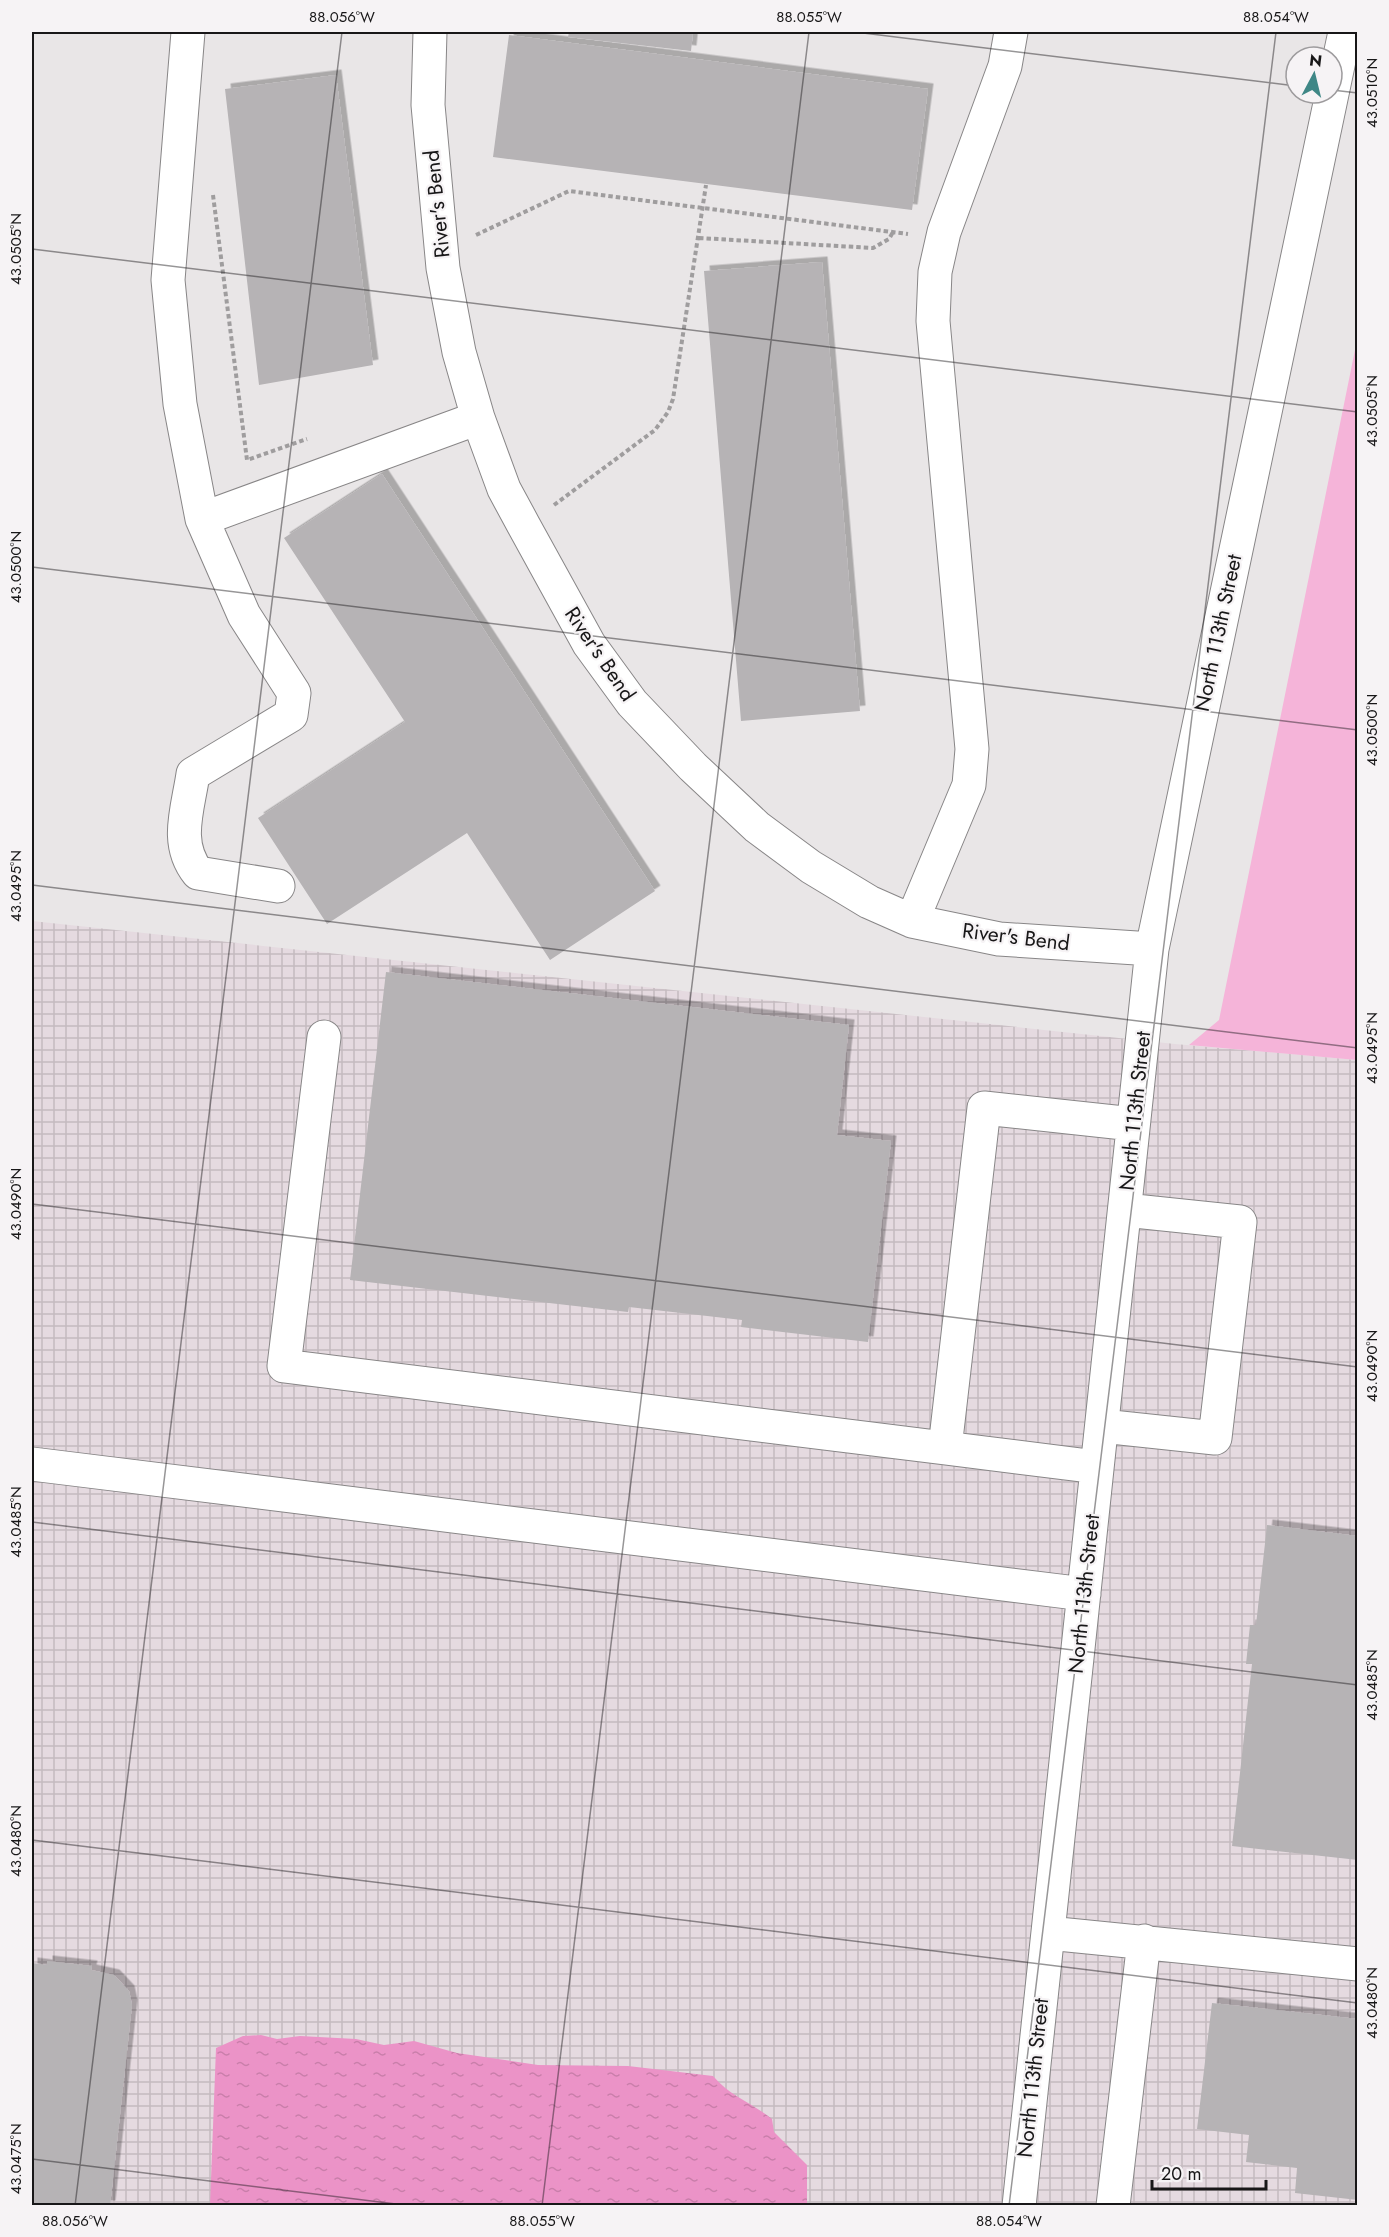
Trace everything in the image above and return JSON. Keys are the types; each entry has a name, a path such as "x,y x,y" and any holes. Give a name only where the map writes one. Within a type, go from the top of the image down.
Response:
{"street":[{"path":"188,32 168,280 180,404 202,519 244,615 294,693 291,715 193,774 183,840 187,859 198,873 278,886"},
{"name":"River's Bend","path":"430,32 428,105 443,268 459,351 478,418 504,489 589,644 632,703 693,767 757,827 811,867 869,902 912,921 999,939 1152,949"},
{"path":"912,921 969,785 972,749 933,321 934,272 942,239 1002,77 1011,32"},
{"name":"North 113th Street","path":"1019,2205 1152,949 1345,32"},
{"path":"202,519 478,418"},
{"path":"324,1037 284,1366 1097,1467"},
{"path":"945,1448 984,1108 1133,1124"},
{"path":"1101,1426 1215,1438 1239,1234 1240,1222 1125,1210"},
{"path":"32,1464 1084,1594"},
{"path":"1048,1933 1358,1964"},
{"path":"1113,2205 1144,1941"}],"path":[{"path":"524,526 655,430 668,412 673,399 706,184"},
{"path":"213,187 237,404 247,460 311,437"},
{"path":"469,230 473,237 568,191 942,239"},
{"path":"699,238 873,248 890,240 893,232"}],"shaded area":[{"path":"1357,340 1357,1060 1189,1045 1219,1020"},
{"path":"32,921 1175,1044 1357,1060 1357,2205 32,2206"}],"water":[{"path":"261,2035 277,2039 300,2036 356,2039 384,2045 414,2041 457,2053 538,2065 628,2066 713,2076 727,2089 772,2119 774,2132 807,2165 807,2205 210,2205 216,2048 243,2036"}],"building":[{"path":"569,32 693,32 691,51 568,37"},
{"path":"509,35 928,89 912,210 493,157"},
{"path":"336,75 373,365 259,385 225,89"},
{"path":"822,262 860,711 741,721 704,271"},
{"path":"382,474 655,891 550,960 467,833 327,924 258,818 405,722 284,538"},
{"path":"386,972 849,1025 837,1135 891,1141 868,1342 741,1327 742,1320 629,1307 628,1312 350,1280"},
{"path":"1267,1525 1358,1536 1358,1860 1232,1846 1252,1664 1246,1664 1250,1625 1256,1625"},
{"path":"47,1961 92,1966 91,1970 114,1975 129,1991 132,2005 110,2206 32,2206 32,1963 47,1965"},
{"path":"1212,2003 1358,2019 1358,2200 1295,2193 1297,2168 1246,2162 1249,2135 1197,2129"}]}
